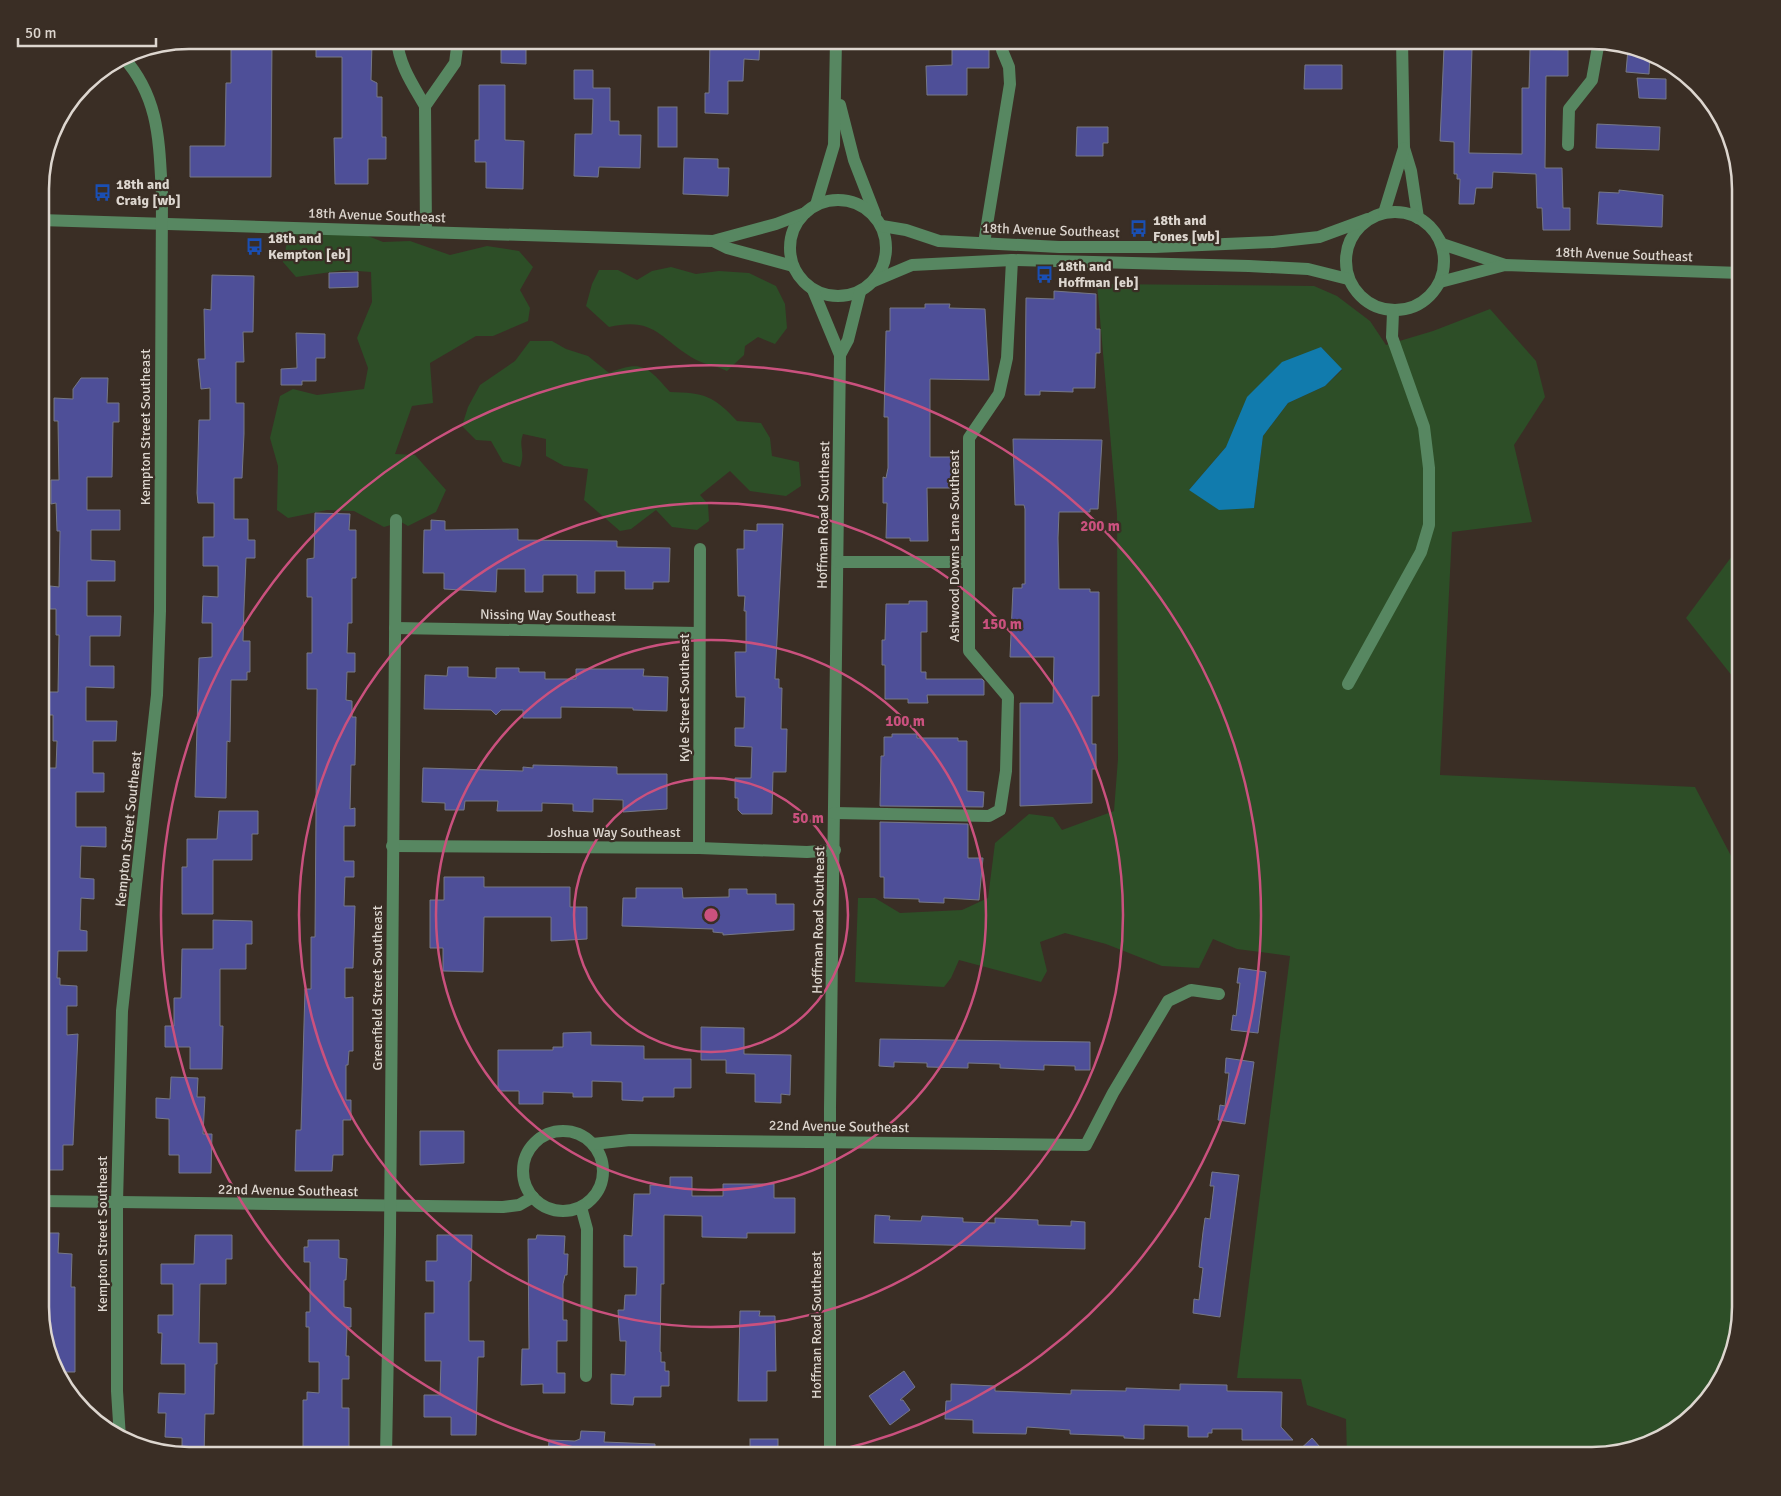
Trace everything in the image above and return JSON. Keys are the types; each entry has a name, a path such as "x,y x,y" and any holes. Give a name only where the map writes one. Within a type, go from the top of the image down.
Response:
{"street":[{"path":"398,49 406,74 425,106 426,232"},
{"path":"425,106 455,63 457,49"},
{"path":"816,205 834,145 836,49"},
{"path":"1402,49 1404,148 1411,171 1418,218"},
{"path":"1568,145 1569,109 1592,80 1598,49"},
{"path":"984,243 1010,84 1009,67 1002,50"},
{"name":"Kempton Street Southeast","path":"119,1429 117,1391 117,1202 122,1011 149,780 157,695 160,611 162,195 159,136 150,100 143,82 128,63"},
{"path":"836,90 854,160 879,222 886,240 887,254 883,269 874,281 860,292 844,296 828,296 813,290 801,280 793,266 789,249 796,224 805,213 816,205 839,200 862,205 879,222"},
{"path":"1384,213 1404,148"},
{"path":"1402,212 1418,218 1432,229 1442,244 1445,263 1440,282 1429,298 1412,308 1393,312 1374,307 1358,295 1348,279 1345,262 1347,245 1355,230 1368,219 1384,213 1402,212"},
{"name":"18th Avenue Southeast","path":"49,220 713,241 776,224 805,213"},
{"name":"18th Avenue Southeast","path":"879,222 939,241 1058,247 1155,247 1273,242 1318,237 1368,219"},
{"name":"18th Avenue Southeast","path":"713,241 727,248 793,266"},
{"name":"18th Avenue Southeast","path":"1442,244 1505,265 1732,273"},
{"path":"874,281 912,265 1012,260 1308,269 1348,279"},
{"name":"Ashwood Downs Lane Southeast","path":"834,813 989,816 1000,810 1006,771 1008,697 969,651 969,438 999,394 1007,358 1012,260"},
{"name":"18th Avenue Southeast","path":"1440,282 1505,265"},
{"name":"Hoffman Road Southeast","path":"813,290 840,355 831,1141 830,1447"},
{"name":"Hoffman Road Southeast","path":"840,355 848,340 860,292"},
{"path":"1348,684 1422,552 1429,525 1429,468 1424,427 1392,338 1393,312"},
{"name":"Greenfield Street Southeast","path":"386,1447 396,520"},
{"name":"Kyle Street Southeast","path":"699,848 700,548"},
{"path":"838,562 969,562"},
{"name":"Nissing Way Southeast","path":"395,628 699,633"},
{"name":"Joshua Way Southeast","path":"392,846 699,848 807,852 835,850"},
{"name":"22nd Avenue Southeast","path":"593,1144 630,1140 1086,1145 1113,1093 1168,1001 1192,990 1219,994"},
{"path":"555,1131 565,1131 580,1135 593,1144 602,1163 601,1184 596,1193 581,1207 571,1210 555,1210 541,1204 533,1197 527,1189 523,1168 529,1149 536,1140 555,1131"},
{"name":"22nd Avenue Southeast","path":"49,1201 503,1207 519,1205 533,1197"},
{"path":"581,1207 587,1230 586,1376"}],"green space":[{"path":"290,227 348,228 383,242 410,241 450,255 487,246 519,251 533,267 520,290 530,308 528,321 493,336 476,336 430,363 433,403 412,406 395,454 415,455 446,490 436,512 408,526 401,522 384,527 354,511 327,510 288,518 277,510 278,466 270,438 280,396 293,389 317,395 364,389 368,368 357,338 372,302 371,272 345,270 296,277 283,262"},
{"path":"671,267 696,274 719,271 749,273 776,286 785,304 787,328 775,344 758,337 745,346 744,355 727,371 695,359 654,330 646,327 624,325 609,327 586,306 592,284 599,270 618,270 637,280 652,271"},
{"path":"1097,284 1314,286 1337,296 1370,321 1386,345 1433,331 1490,309 1536,361 1545,397 1514,445 1532,522 1452,532 1440,775 1695,787 1732,858 1732,1317 1730,1335 1718,1369 1698,1400 1678,1418 1646,1437 1611,1446 1347,1447 1346,1419 1307,1405 1301,1379 1237,1378 1290,956 1237,949 1213,939 1199,968 1162,966 1106,944 1065,933 1040,942 1047,971 1041,982 959,960 951,978 944,987 855,982 858,898 875,898 900,913 962,910 988,898 995,843 1029,814 1053,817 1062,830 1114,811 1118,759 1117,514","holes":["1321,347 1342,370 1325,386 1288,403 1263,436 1254,508 1189,490 1226,447"]},
{"path":"530,341 552,341 566,349 588,356 609,373 629,367 637,366 644,368 650,371 670,392 691,393 707,397 729,412 737,421 761,423 770,438 772,456 799,462 801,486 786,496 750,491 730,471 700,495 708,504 709,521 697,530 672,527 656,510 631,529 620,531 584,500 588,469 564,466 546,456 546,439 523,434 520,467 503,462 491,441 476,440 462,426 468,407 480,385 515,361"},
{"path":"1732,556 1732,676 1686,618"}],"water":[{"path":"1321,347 1342,369 1325,386 1288,403 1263,436 1254,508 1219,510 1189,490 1226,447 1247,397 1282,362"}],"building":[{"path":"231,49 272,49 271,177 190,177 190,146 225,146 226,83 231,83"},
{"path":"316,49 372,49 371,80 377,83 377,97 382,97 382,137 386,137 386,159 368,159 368,184 335,184 334,138 342,138 342,57 316,57"},
{"path":"501,49 526,49 526,64 501,63"},
{"path":"710,49 760,49 759,60 744,59 743,81 728,81 728,114 705,113 705,93 709,93"},
{"path":"952,49 989,49 989,68 967,68 967,95 927,95 926,66 952,65"},
{"path":"1444,49 1472,49 1469,153 1522,154 1522,88 1529,88 1530,49 1568,50 1568,76 1546,76 1545,168 1562,168 1563,208 1570,208 1570,230 1543,230 1542,208 1537,208 1536,174 1493,172 1492,188 1476,188 1474,204 1459,204 1460,179 1457,179 1457,174 1454,174 1454,142 1440,141"},
{"path":"1628,54 1650,61 1649,74 1626,72"},
{"path":"1305,65 1342,65 1342,89 1304,89"},
{"path":"574,70 593,70 593,88 610,88 610,121 619,121 619,135 641,135 640,168 599,167 598,177 574,176 575,134 592,134 593,99 574,99"},
{"path":"1637,78 1666,79 1666,99 1639,98"},
{"path":"479,85 505,85 505,140 524,141 523,189 486,188 486,162 475,162 475,140 479,140"},
{"path":"658,107 677,107 677,147 658,147"},
{"path":"1597,124 1660,127 1659,150 1596,148"},
{"path":"1077,127 1108,127 1108,143 1103,143 1103,156 1076,156"},
{"path":"684,158 718,159 718,168 729,168 728,196 683,194"},
{"path":"1619,190 1663,195 1662,227 1597,224 1599,192 1619,193"},
{"path":"358,272 358,287 329,288 329,273"},
{"path":"212,275 254,276 253,332 243,332 244,362 236,362 236,403 244,403 244,434 242,478 234,478 234,519 248,519 248,540 255,540 255,558 246,558 244,608 243,641 250,641 250,672 247,672 247,680 231,680 230,742 227,741 226,798 195,797 199,658 212,657 212,623 202,623 203,596 218,597 218,566 203,566 203,537 214,537 214,503 198,503 197,493 199,420 210,420 210,388 201,389 198,359 205,359 204,309 211,310"},
{"path":"1054,291 1096,294 1096,329 1100,329 1100,353 1096,353 1095,388 1073,388 1073,392 1040,391 1040,395 1025,395 1026,298 1054,299"},
{"path":"925,304 950,304 949,308 985,309 989,380 930,379 930,457 957,457 957,488 927,488 928,541 910,541 910,538 886,538 887,503 883,503 883,477 886,478 888,468 888,417 884,417 886,331 890,331 890,308 925,308"},
{"path":"296,333 325,334 325,358 316,358 316,381 302,381 302,385 281,385 281,369 297,368"},
{"path":"81,378 108,378 107,403 119,403 119,422 113,422 112,477 87,477 87,510 120,510 120,530 91,530 91,560 115,561 115,581 87,581 87,616 121,616 120,636 90,636 90,666 114,666 114,688 86,687 86,721 117,721 116,741 93,741 93,773 104,773 104,792 76,792 76,827 106,827 106,847 81,846 80,878 94,879 94,899 81,898 80,930 87,931 87,951 58,951 57,978 60,978 60,985 77,986 77,1006 67,1006 67,1035 78,1034 73,1145 63,1145 63,1170 49,1170 49,768 56,768 57,741 53,741 53,715 49,715 49,692 58,692 59,635 56,635 56,609 50,609 50,586 59,587 60,531 57,531 56,503 51,504 51,480 59,480 58,421 54,421 54,398 73,399 73,389"},
{"path":"1013,439 1102,440 1098,509 1090,509 1090,512 1059,512 1058,538 1059,589 1090,589 1090,592 1099,592 1099,696 1092,696 1092,744 1096,744 1096,769 1092,769 1092,803 1020,806 1020,703 1053,703 1054,657 1010,657 1013,588 1022,588 1022,584 1025,584 1025,509 1024,505 1015,505"},
{"path":"315,513 350,514 349,530 356,530 356,578 352,578 352,623 348,623 347,653 355,653 355,672 347,672 346,700 352,701 352,717 356,717 355,765 351,765 350,809 355,808 355,826 344,826 344,861 354,861 354,877 345,877 344,906 355,906 353,968 345,968 345,998 353,997 353,1051 349,1051 348,1065 346,1065 346,1100 351,1100 351,1120 343,1120 343,1155 333,1155 332,1171 295,1171 296,1130 301,1130 305,989 311,989 311,937 315,937 317,689 307,689 307,653 312,653 312,597 307,597 307,559 314,558"},
{"path":"431,520 445,521 445,530 518,529 518,540 617,541 617,547 670,548 669,582 653,582 653,589 625,589 625,571 595,571 595,593 577,593 577,575 543,575 543,592 525,592 525,569 497,569 496,592 444,589 444,573 423,573 424,530 431,530"},
{"path":"757,524 783,524 775,679 779,679 779,688 782,688 781,729 787,729 786,772 773,772 772,814 742,814 738,810 738,798 735,798 735,778 751,778 752,747 735,746 735,728 744,728 745,697 736,697 735,652 746,652 745,596 738,596 737,549 744,549 744,530 757,531"},
{"path":"909,601 927,601 927,632 921,632 921,672 926,672 926,679 982,679 984,681 984,695 927,695 928,703 908,703 908,699 885,699 885,665 882,665 882,640 885,640 886,604 909,604"},
{"path":"448,667 468,667 468,677 496,678 496,668 519,668 519,672 545,672 545,679 576,679 576,669 644,669 643,676 668,677 667,711 633,710 633,708 561,707 561,718 523,718 523,710 501,710 496,715 491,710 424,709 425,675 447,676"},
{"path":"892,734 917,734 917,738 958,738 958,741 967,741 967,791 984,792 983,807 880,806 881,756 884,756 884,737 892,737"},
{"path":"533,765 617,767 617,774 667,774 667,809 623,812 623,800 593,799 593,812 573,811 573,804 542,803 542,811 497,811 498,801 465,801 464,810 445,810 445,803 422,802 423,768 523,771 523,767 533,768"},
{"path":"219,811 258,811 258,834 252,834 252,860 213,860 213,914 182,914 182,867 187,867 187,839 217,839"},
{"path":"880,822 968,824 968,858 983,858 979,900 944,898 944,903 919,902 919,899 884,898 884,877 880,877"},
{"path":"444,877 484,877 484,887 570,887 570,907 587,907 587,939 551,941 551,917 484,917 483,972 443,971 443,948 430,948 430,900 444,900"},
{"path":"636,888 682,888 683,898 729,897 729,889 747,889 747,894 776,894 776,904 794,904 794,930 723,935 723,933 713,932 713,929 622,926 623,898 636,898"},
{"path":"213,920 252,921 252,944 246,944 246,969 220,969 220,1026 223,1026 222,1069 190,1069 190,1047 165,1047 165,1026 174,1026 174,998 181,998 182,949 213,949"},
{"path":"1239,968 1266,972 1258,1033 1231,1030 1233,1015 1236,1016 1240,983 1237,983"},
{"path":"701,1027 744,1028 744,1054 791,1055 790,1095 781,1094 781,1103 755,1102 755,1074 726,1073 726,1060 701,1060"},
{"path":"591,1032 591,1045 644,1046 644,1059 691,1059 691,1088 674,1088 674,1097 643,1097 643,1101 622,1100 622,1082 592,1081 592,1097 573,1097 573,1093 543,1092 543,1104 519,1104 519,1091 498,1091 498,1050 553,1050 553,1047 563,1047 563,1033"},
{"path":"880,1039 1090,1042 1090,1070 1075,1070 1075,1066 1044,1065 1044,1070 1000,1068 1000,1064 968,1063 968,1068 927,1067 927,1063 894,1062 894,1067 879,1066"},
{"path":"1226,1058 1254,1062 1245,1124 1218,1120 1220,1105 1225,1106 1229,1073 1225,1073"},
{"path":"171,1077 198,1078 197,1097 205,1097 203,1134 212,1134 211,1173 179,1173 179,1155 169,1155 169,1119 156,1118 156,1098 170,1099"},
{"path":"420,1131 464,1131 464,1163 420,1165"},
{"path":"1212,1172 1239,1175 1220,1317 1193,1313 1194,1299 1199,1300 1203,1268 1199,1267 1205,1218 1210,1219 1214,1186 1210,1186"},
{"path":"670,1177 692,1177 692,1196 723,1196 723,1184 774,1184 774,1198 795,1198 795,1233 747,1233 747,1238 702,1237 702,1216 664,1215 664,1284 661,1284 660,1352 661,1362 665,1362 665,1371 669,1371 669,1386 661,1386 661,1397 634,1397 633,1405 611,1404 611,1374 625,1375 626,1341 620,1341 618,1310 624,1310 625,1295 636,1295 637,1267 624,1267 624,1235 632,1236 634,1194 650,1194 650,1185 670,1186"},
{"path":"875,1215 890,1216 889,1220 921,1221 922,1216 963,1218 963,1222 995,1223 995,1218 1038,1220 1038,1225 1071,1226 1071,1221 1085,1222 1085,1249 874,1243"},
{"path":"49,1233 59,1233 58,1253 72,1254 71,1287 75,1287 75,1372 64,1372 56,1352 50,1326"},
{"path":"195,1235 232,1235 232,1259 226,1259 226,1284 200,1284 199,1343 217,1343 214,1414 205,1414 204,1447 182,1447 182,1438 165,1437 166,1413 158,1413 159,1393 185,1394 185,1364 161,1364 162,1333 158,1333 158,1315 173,1315 173,1284 161,1284 161,1264 194,1264"},
{"path":"437,1235 472,1235 471,1281 469,1281 469,1341 484,1341 484,1357 478,1357 476,1435 451,1435 451,1417 424,1417 424,1395 440,1395 441,1361 425,1361 425,1313 434,1313 434,1281 426,1281 426,1261 437,1261"},
{"path":"537,1235 565,1236 564,1254 568,1254 567,1275 565,1275 563,1284 563,1320 567,1320 567,1341 557,1341 557,1373 565,1373 565,1393 543,1393 543,1384 521,1385 522,1349 529,1349 528,1239 536,1239"},
{"path":"308,1240 339,1240 339,1258 347,1259 346,1280 344,1280 344,1307 351,1308 351,1327 347,1327 346,1356 349,1356 349,1379 342,1379 342,1408 349,1408 349,1447 303,1447 303,1400 307,1400 307,1392 319,1393 319,1362 309,1362 309,1327 306,1327 306,1312 310,1312 310,1262 304,1262 304,1247 308,1247"},
{"path":"740,1311 760,1311 759,1316 775,1316 776,1371 767,1371 767,1401 738,1401"},
{"path":"904,1371 915,1387 900,1400 903,1400 910,1410 890,1425 869,1396"},
{"path":"951,1384 995,1386 995,1391 1071,1394 1071,1390 1126,1391 1126,1388 1180,1390 1180,1384 1227,1385 1227,1391 1282,1392 1281,1427 1293,1440 1242,1440 1242,1429 1212,1429 1212,1433 1208,1433 1208,1437 1188,1437 1188,1426 1144,1425 1144,1439 1124,1438 1124,1436 1070,1434 1070,1430 1027,1427 1026,1434 973,1433 973,1420 945,1419 946,1401 951,1401"},
{"path":"581,1431 605,1432 604,1442 655,1444 655,1447 549,1447 549,1440 575,1441 580,1439"},
{"path":"1312,1438 1320,1447 1302,1447"},
{"path":"750,1439 778,1439 778,1447 750,1447"}],"place":[{"name":"18th and Craig [wb]","path":"102,192"},
{"name":"18th and Fones [wb]","path":"1139,228"},
{"name":"18th and Kempton [eb]","path":"254,246"},
{"name":"18th and Hoffman [eb]","path":"1044,274"}]}
